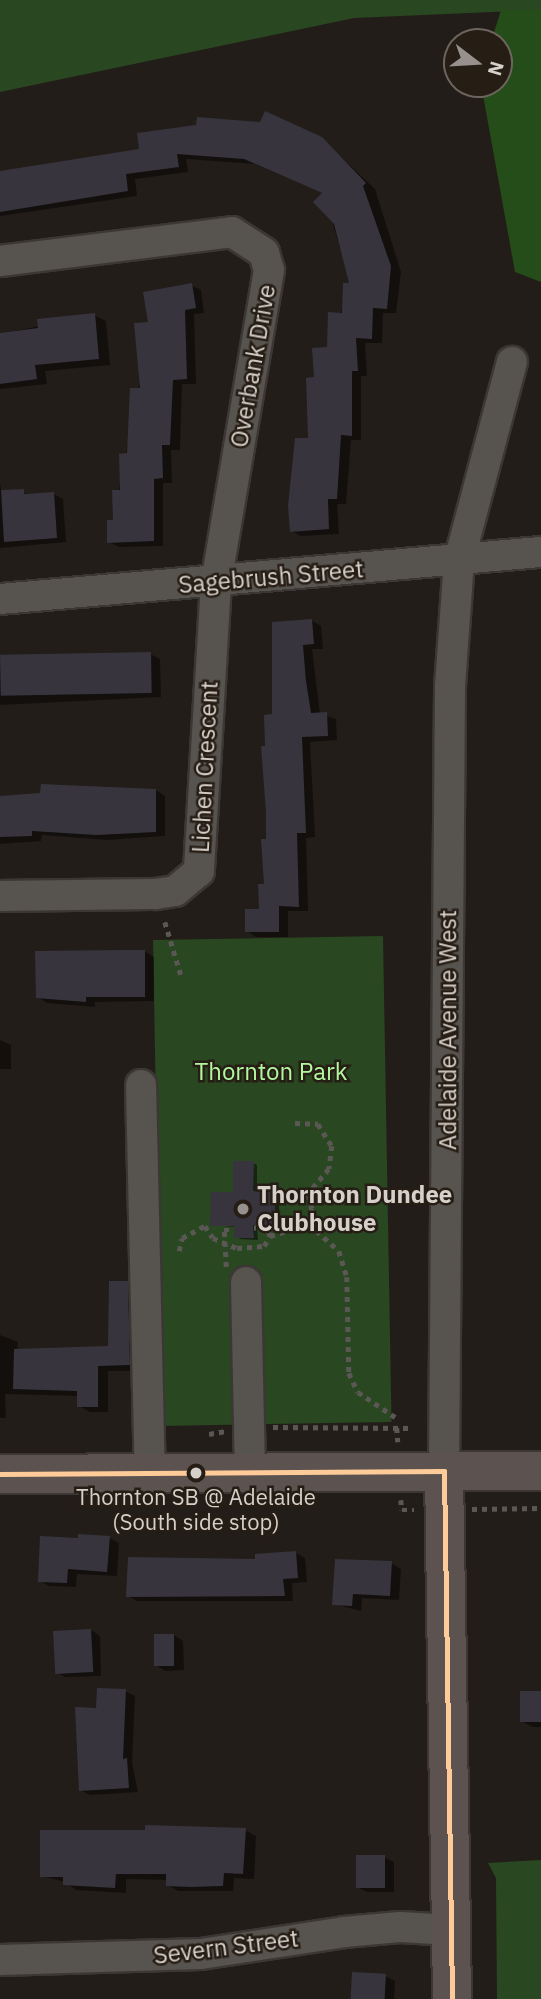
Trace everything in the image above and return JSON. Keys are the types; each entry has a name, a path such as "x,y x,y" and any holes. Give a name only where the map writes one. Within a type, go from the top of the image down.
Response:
{"main road":[{"path":"0,1474 250,1470 541,1471"},
{"name":"Adelaide Avenue West","path":"444,1471 452,1999"}],"street":[{"name":"Overbank Drive","path":"0,261 232,232 264,253 269,270 266,298 216,583"},
{"name":"Adelaide Avenue West","path":"444,1471 450,686 459,561 512,362"},
{"name":"Sagebrush Street","path":"0,599 216,583 541,552"},
{"name":"Lichen Crescent","path":"0,896 155,894 174,891 199,871 216,583"},
{"path":"141,1085 150,1471"},
{"path":"236,1282 250,1427 250,1470"},
{"name":"Severn Street","path":"0,1959 201,1954 344,1932 400,1927 451,1930"}],"path":[{"path":"165,922 181,975"},
{"path":"295,1123 318,1124 332,1146 328,1169 308,1194 312,1208 309,1224"},
{"path":"179,1251 182,1238 205,1226 213,1238 225,1244 258,1248 270,1236 309,1224"},
{"path":"309,1224 325,1235 345,1261 349,1373 358,1392 395,1417"},
{"path":"254,1228 266,1228 270,1236"},
{"path":"234,1230 224,1230 225,1244 236,1282"},
{"path":"209,1434 250,1427 412,1428"},
{"path":"397,1428 398,1438"},
{"path":"478,1509 541,1508"}],"green space":[{"path":"0,0 541,0 541,10 354,18 0,92"},
{"path":"501,10 541,10 541,282 515,272 484,98 513,98 513,28 495,28"},
{"name":"Thornton Park","path":"383,936 391,1422 162,1426 153,940"},
{"path":"541,1860 541,1999 497,1999 496,1878 488,1863"}],"building":[{"path":"265,111 322,137 366,183 363,186 391,266 387,309 373,308 372,339 356,338 358,371 352,371 352,436 341,435 337,499 328,499 329,529 290,532 288,506 295,438 308,438 306,378 314,377 312,348 327,347 328,312 342,313 343,283 349,283 334,224 313,202 322,193 244,159 177,154 179,167 126,174 128,191 0,212 0,171 139,149 137,133 196,125 197,117 260,122"},
{"path":"192,283 196,308 185,310 187,379 173,380 170,445 162,445 163,478 154,479 154,541 107,543 107,520 113,520 112,490 120,490 119,454 127,453 130,388 140,388 134,323 148,322 143,292"},
{"path":"95,313 99,359 35,365 37,379 0,384 0,333 38,328 37,319"},
{"path":"24,489 24,494 54,492 57,538 4,542 1,490"},
{"path":"312,619 314,644 303,645 306,681 311,713 327,712 328,736 302,737 306,833 297,833 299,907 279,906 279,932 245,932 245,909 259,909 258,884 264,884 261,839 266,839 266,812 261,746 265,746 264,715 272,714 272,622"},
{"path":"151,652 152,693 1,696 0,655"},
{"path":"41,784 156,789 156,832 96,835 32,831 32,836 0,837 0,796 40,793"},
{"path":"145,950 145,997 86,997 86,1002 36,998 35,951"},
{"name":"Thornton Dundee Clubhouse","path":"233,1161 254,1161 253,1191 275,1191 275,1225 253,1225 254,1238 234,1238 234,1226 210,1226 211,1192 233,1192"},
{"path":"109,1281 128,1281 130,1365 98,1366 98,1407 77,1407 77,1391 13,1389 14,1349 108,1346"},
{"path":"78,1534 110,1536 107,1572 68,1569 67,1583 38,1582 40,1536 78,1538"},
{"path":"296,1551 298,1578 283,1579 285,1596 126,1597 128,1557 255,1559 255,1554"},
{"path":"335,1559 392,1561 390,1596 353,1594 352,1606 332,1605"},
{"path":"91,1629 93,1672 55,1674 53,1631"},
{"path":"154,1634 174,1634 174,1666 154,1666"},
{"path":"97,1688 126,1689 123,1759 127,1758 129,1788 79,1791 75,1707 96,1708"},
{"path":"520,1691 541,1691 541,1722 520,1722"},
{"path":"145,1825 246,1828 243,1874 224,1873 223,1886 190,1887 166,1886 166,1874 116,1874 115,1888 63,1885 63,1877 40,1877 40,1830 145,1830"},
{"path":"356,1855 385,1855 385,1888 356,1888"},
{"path":"352,1972 386,1974 385,1999 351,1999"}],"transit line":[{"path":"0,1474 444,1471 452,1999"}],"place":[{"name":"Thornton Dundee Clubhouse","path":"243,1209"},
{"name":"Thornton SB @ Adelaide (South side stop)","path":"196,1473"}]}
